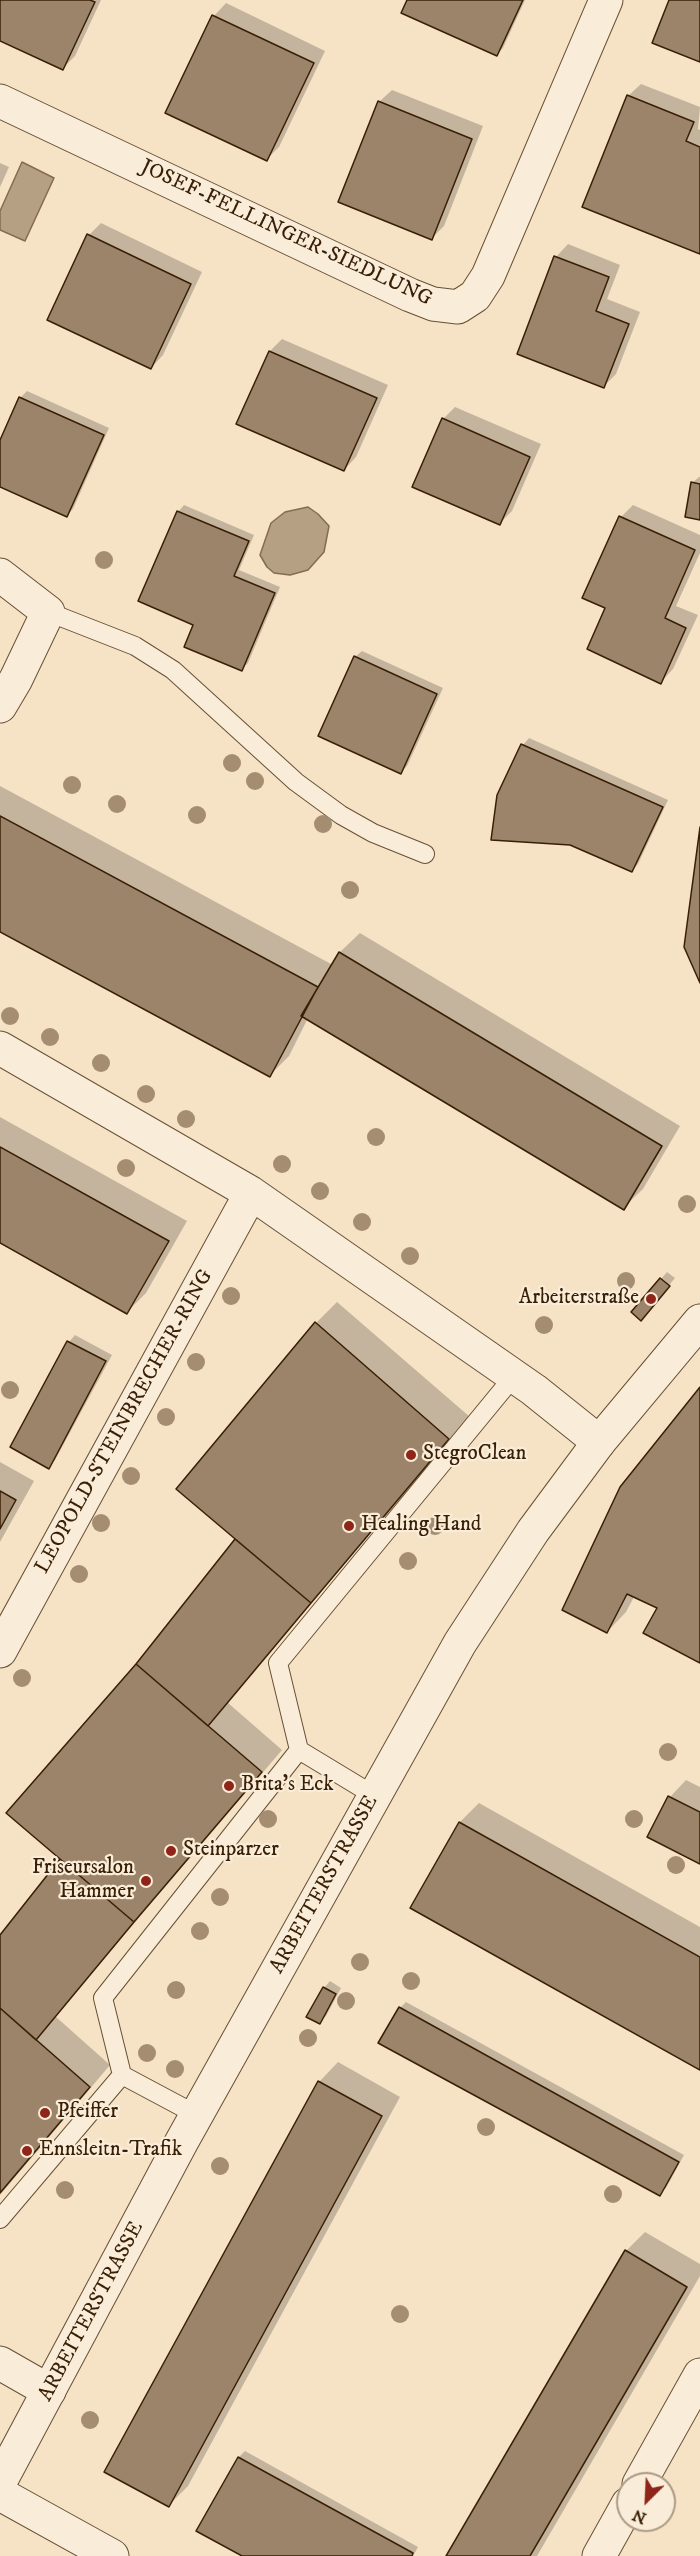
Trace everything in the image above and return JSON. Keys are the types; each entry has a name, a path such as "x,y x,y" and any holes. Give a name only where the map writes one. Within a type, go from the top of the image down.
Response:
{"street":[{"name":"JOSEF-FELLINGER-SIEDLUNG","path":"0,101 410,295 433,304 458,307 475,296 488,276 606,0"},
{"path":"0,575 48,612 16,679 0,706"},
{"path":"0,1048 251,1194 514,1376 599,1442"},
{"name":"LEOPOLD-STEINBRECHER-RING","path":"0,1651 251,1194"},
{"name":"ARBEITERSTRASSE","path":"0,2482 197,2115 460,1643 533,1531 599,1442 700,1321"},
{"path":"0,2363 49,2391"},
{"path":"646,2472 700,2375"},
{"path":"0,2494 112,2556"},
{"path":"599,2556 616,2526"}],"lane":[{"path":"48,612 135,646 173,670 296,782 341,814 373,833 425,854"},
{"path":"375,1796 298,1749 278,1663 514,1376"},
{"path":"197,2115 122,2075 103,1998 298,1749"},
{"path":"0,2219 122,2075"}],"shaded area":[{"path":"22,162 54,178 25,241 0,230 0,211"},
{"path":"308,507 329,526 324,552 308,570 290,575 274,573 267,567 260,555 271,523 285,512"}],"building":[{"path":"0,0 90,0 95,2 63,70 0,41"},
{"path":"407,0 523,0 497,56 401,13"},
{"path":"669,0 700,0 700,62 652,43"},
{"path":"212,15 314,63 267,161 165,113"},
{"path":"627,95 694,122 686,141 700,147 700,254 582,207"},
{"path":"378,101 472,139 432,240 338,202"},
{"path":"87,234 191,284 151,369 47,320"},
{"path":"554,256 609,277 596,311 629,324 604,388 517,354"},
{"path":"269,351 377,398 344,471 236,424"},
{"path":"19,397 104,435 67,517 0,487 0,440"},
{"path":"442,418 530,457 500,525 412,487"},
{"path":"691,482 700,484 700,520 685,517"},
{"path":"177,511 249,541 234,576 275,593 242,671 184,647 193,625 138,601"},
{"path":"619,516 695,550 665,618 686,628 661,684 587,649 605,608 582,598"},
{"path":"354,656 437,694 401,774 318,736"},
{"path":"521,744 663,807 632,872 570,845 491,840 497,795"},
{"path":"0,816 318,987 270,1077 0,932"},
{"path":"700,827 700,983 684,947"},
{"path":"339,952 662,1146 624,1210 301,1016"},
{"path":"0,1147 169,1241 127,1314 0,1243"},
{"name":"Arbeiterstraße","path":"660,1278 670,1286 641,1321 631,1312"},
{"path":"315,1322 449,1439 311,1603 176,1489"},
{"path":"67,1341 106,1361 49,1469 10,1447"},
{"path":"700,1387 700,1663 643,1633 657,1608 627,1594 607,1633 562,1610 620,1487"},
{"path":"0,1491 16,1500 0,1529"},
{"path":"235,1539 311,1603 208,1726 136,1664"},
{"path":"136,1664 262,1772 134,1922 6,1813"},
{"path":"668,1796 700,1812 700,1864 647,1837"},
{"path":"459,1822 700,1957 700,2070 410,1908"},
{"path":"60,1859 134,1922 36,2040 0,2008 0,1935"},
{"path":"323,1987 336,1994 320,2024 306,2017"},
{"path":"399,2007 679,2162 660,2196 378,2043"},
{"path":"0,2008 90,2087 0,2193"},
{"path":"318,2081 382,2116 169,2507 104,2472"},
{"path":"625,2250 687,2287 530,2556 446,2556"},
{"path":"238,2457 413,2553 412,2556 242,2556 196,2531"}],"place":[{"name":"Arbeiterstraße","path":"651,1299"},
{"name":"StegroClean","path":"411,1455"},
{"name":"Healing Hand","path":"349,1526"},
{"name":"Brita's Eck","path":"229,1786"},
{"name":"Steinparzer","path":"171,1851"},
{"name":"Friseursalon Hammer","path":"146,1881"},
{"name":"Pfeiffer","path":"45,2113"},
{"name":"Ennsleitn-Trafik","path":"27,2151"}]}
